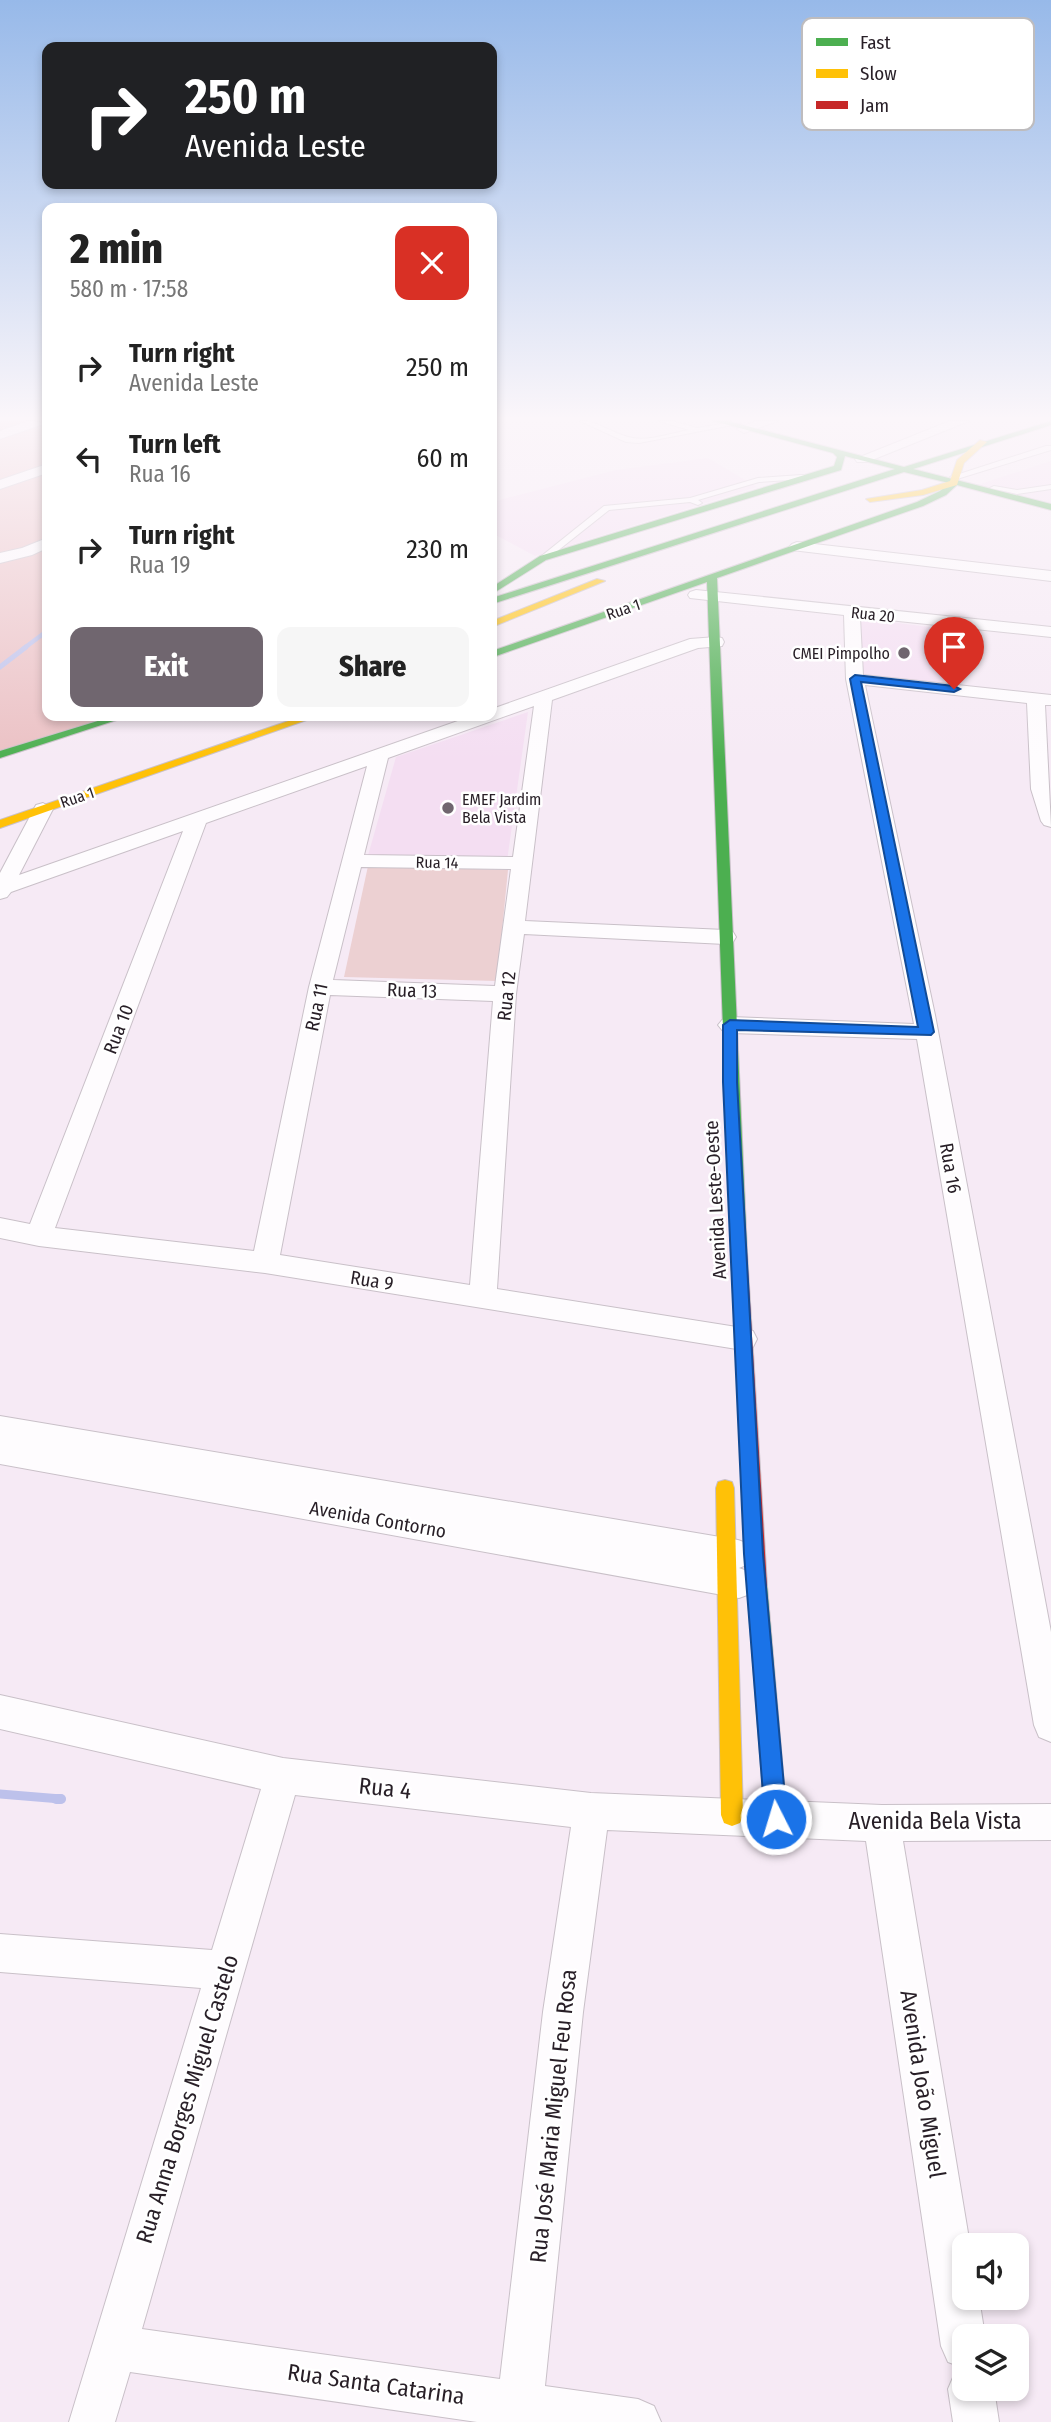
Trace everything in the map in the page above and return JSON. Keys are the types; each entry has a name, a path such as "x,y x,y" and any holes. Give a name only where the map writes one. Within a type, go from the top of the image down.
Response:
{"street":[{"path":"497,588 543,558 621,534"},
{"path":"497,599 705,534"},
{"name":"Rua 1","path":"497,653 696,595 712,578 835,534"},
{"path":"497,609 647,569 622,569 610,565 598,556 599,548 606,540"},
{"path":"0,558 42,544"},
{"path":"797,547 1051,576"},
{"name":"Avenida Leste-Oeste","path":"712,578 730,1025 727,1338 741,1569 732,1815"},
{"path":"497,621 600,581"},
{"name":"Rua 20","path":"696,595 1051,632"},
{"name":"Rua 16","path":"852,611 855,679 926,1032 1051,1725"},
{"path":"497,713 696,643 716,642"},
{"path":"855,679 1043,699 1046,790 1051,821"},
{"name":"Rua 12","path":"483,1297 505,993 544,696"},
{"path":"0,755 108,721"},
{"name":"Rua 1","path":"0,824 298,721"},
{"path":"1,891 473,721"},
{"name":"Rua 11","path":"265,1263 320,988 379,755"},
{"path":"1,891 43,809"},
{"name":"Rua 10","path":"40,1236 197,822"},
{"name":"Rua 14","path":"352,861 522,863"},
{"path":"514,927 725,937"},
{"name":"Rua 13","path":"320,988 505,993"},
{"path":"730,1025 926,1032"},
{"name":"Rua 9","path":"0,1228 40,1236 265,1263 727,1338"},
{"name":"Avenida Contorno","path":"0,1429 741,1569"},
{"name":"Avenida Contorno","path":"0,1451 741,1569"},
{"name":"Avenida Leste-Oeste","path":"724,1473 741,1569 776,1819"},
{"name":"Rua 4","path":"0,1712 283,1776 591,1811 776,1819"},
{"name":"Rua Anna Borges Miguel Castelo","path":"92,2422 283,1776"},
{"name":"Rua José Maria Miguel Feu Rosa","path":"519,2413 563,2012 591,1811"},
{"name":"Avenida Bela Vista","path":"776,1819 882,1823 1051,1822"},
{"name":"Avenida João Miguel","path":"882,1823 961,2324"},
{"path":"0,1953 225,1970"},
{"name":"Rua Santa Catarina","path":"113,2347 519,2413 638,2422"},
{"path":"973,2401 976,2422"}],"lane":[{"path":"543,558 574,534"}],"shaded area":[{"path":"0,534 42,534 42,721 102,721 0,752"},
{"path":"497,534 606,534 535,556"},
{"name":"CMEI Pimpolho","path":"858,618 953,630 943,686 859,676"},
{"name":"EMEF Jardim Bela Vista","path":"528,712 507,861 367,859 396,757"},
{"path":"368,866 508,870 497,981 344,977"}],"waterway":[{"path":"23,649 42,635"},
{"path":"0,667 26,647"},
{"path":"0,1794 61,1799 56,1799"}],"traffic: fast":[{"path":"497,588 543,558 622,534"},
{"path":"497,599 701,534"},
{"path":"497,652 834,534"},
{"path":"712,578 739,1252"},
{"path":"0,755 108,721"},
{"path":"757,1586 776,1819"}],"traffic: slow":[{"path":"497,622 600,581"},
{"path":"0,824 299,721"},
{"path":"725,1488 732,1815"}],"traffic: jam":[{"path":"739,1252 757,1586"}],"place":[{"name":"CMEI Pimpolho","path":"904,653"},
{"name":"EMEF Jardim Bela Vista","path":"448,808"}],"route":[{"path":"776,1819 754,1554 730,1082 730,1025 926,1032 855,679 954,689"}]}
